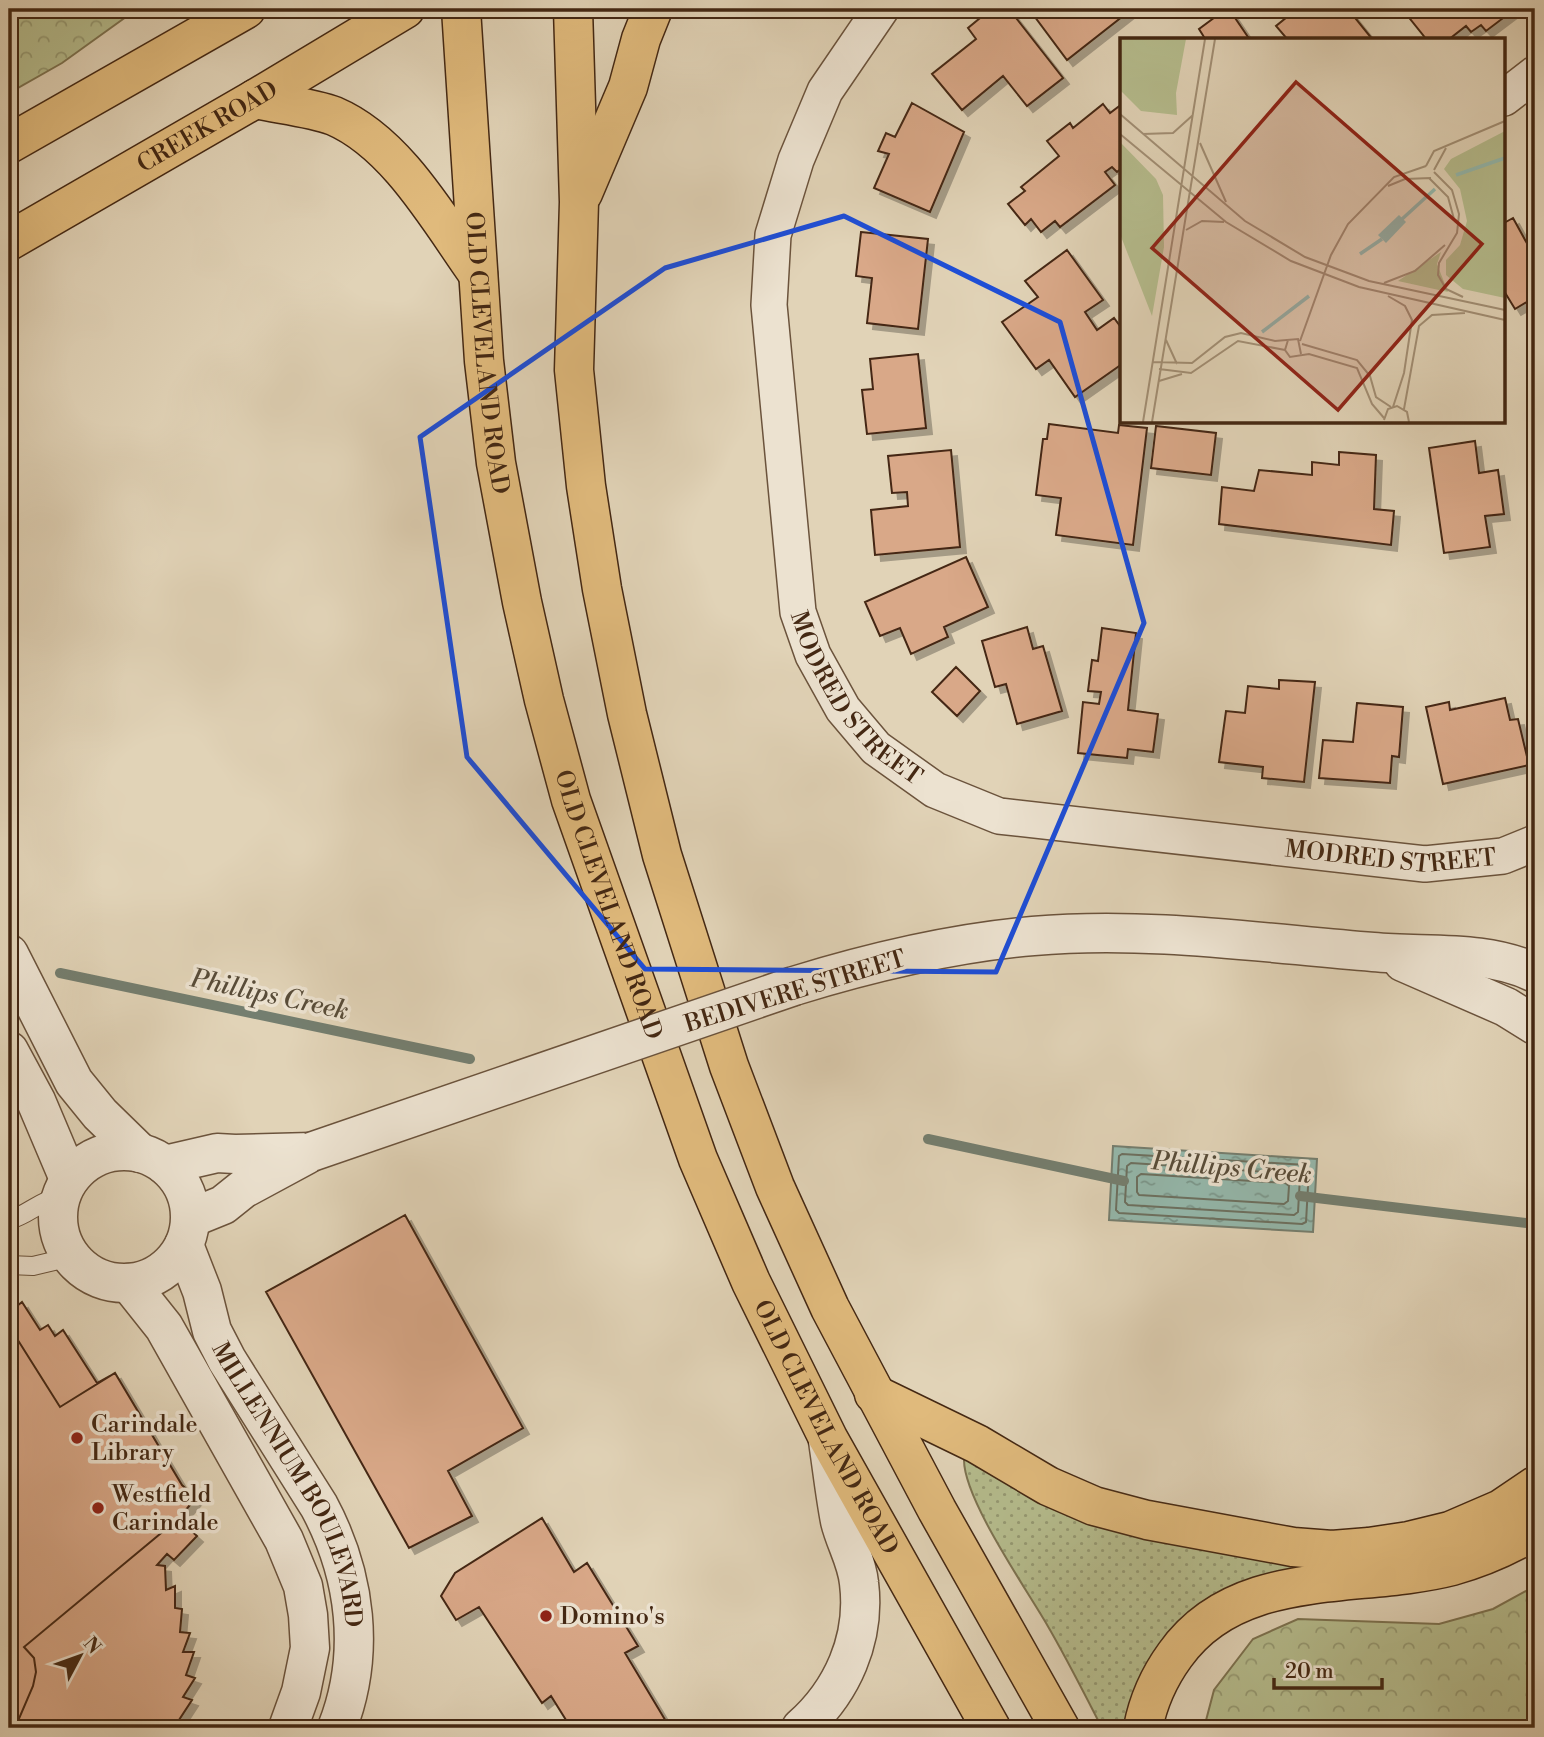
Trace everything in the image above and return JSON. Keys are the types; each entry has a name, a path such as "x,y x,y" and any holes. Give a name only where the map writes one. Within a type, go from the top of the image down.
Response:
{"main road":[{"path":"9,144 246,9"},
{"name":"CREEK ROAD","path":"9,241 405,9"},
{"name":"OLD CLEVELAND ROAD","path":"461,9 484,361 496,463 522,602 544,700 571,800 698,1159 751,1282 828,1438 991,1728"},
{"path":"573,9 579,202 574,370 586,486 604,602 627,714 662,855 729,1066 775,1187 830,1308 874,1394 1060,1728"},
{"path":"579,202 628,87 641,39 653,9"},
{"path":"255,99 332,116 351,126 377,146 414,185 478,274"},
{"path":"874,1394 977,1444 1048,1486 1094,1506 1147,1520 1293,1547 1332,1550 1369,1547 1450,1531 1501,1508 1535,1486"},
{"path":"1143,1728 1152,1696 1164,1669 1201,1625 1222,1610 1249,1598 1283,1590 1451,1566 1485,1554 1535,1530"}],"street":[{"name":"MODRED STREET","path":"881,9 825,91 796,160 773,235 770,282 769,305 798,612 813,655 843,709 876,748 936,790 999,816 1425,864 1503,856 1535,843"},
{"path":"1506,96 1535,74"},
{"name":"BEDIVERE STREET","path":"187,1232 243,1189 311,1152 794,986 867,964 967,945 1034,936 1149,935 1382,953 1492,958 1535,973"},
{"name":"BEDIVERE STREET","path":"1382,953 1506,1007 1535,1025"},
{"path":"9,954 74,1082 100,1114 179,1180 187,1198 187,1232 175,1260 162,1272 146,1280 130,1283 108,1281 87,1272 71,1257 61,1238 58,1217 65,1188 83,1164 100,1155 120,1150 153,1159"},
{"path":"9,1051 36,1101 65,1188"},
{"name":"BEDIVERE STREET","path":"153,1159 217,1153 311,1152"},
{"name":"MILLENNIUM BOULEVARD","path":"187,1232 212,1331 227,1360 319,1506 343,1558 354,1612 354,1649 349,1690 337,1728"},
{"name":"MILLENNIUM BOULEVARD","path":"130,1283 164,1326 284,1540 303,1586 310,1648 288,1728"},
{"path":"801,1728 831,1696 845,1672 854,1647 859,1616 859,1584 853,1556 841,1524 828,1438"}],"lane":[{"path":"9,1220 31,1212 65,1188"},
{"path":"9,1265 33,1266 71,1257"}],"highlighted area":[{"path":"844,216 1060,322 1144,623 996,972 645,969 467,757 420,437 665,268"}],"green space":[{"path":"9,9 137,9 62,63 9,93"},
{"path":"967,1458 1295,1558 1312,1578 1261,1582 1132,1728 1102,1728 1053,1636 984,1519 967,1477 964,1460"},
{"path":"1535,1586 1535,1728 1204,1728 1214,1690 1253,1639 1298,1619 1439,1624 1493,1609"}],"water":[{"path":"1113,1146 1317,1159 1313,1232 1109,1220"}],"building":[{"path":"991,9 1009,9 1063,78 1027,106 1003,76 962,110 932,74 976,39 968,28"},
{"path":"1029,9 1132,9 1067,60"},
{"path":"1229,9 1249,38 1202,38 1204,37 1199,29"},
{"path":"1297,9 1348,9 1371,38 1286,38 1276,26"},
{"path":"1515,9 1486,31 1481,25 1471,32 1466,26 1451,38 1425,38 1403,10"},
{"path":"912,103 964,132 930,212 874,188 889,154 878,151 886,133 895,137"},
{"path":"1103,104 1110,113 1120,106 1120,170 1117,172 1112,167 1105,172 1115,185 1060,227 1055,221 1041,232 1031,219 1025,225 1008,204 1025,191 1021,187 1059,156 1047,141 1070,123 1073,128"},
{"path":"1513,218 1535,258 1535,297 1515,309 1506,294 1506,222"},
{"path":"861,232 928,239 918,329 867,323 872,278 856,276"},
{"path":"1067,250 1103,300 1085,312 1097,330 1114,318 1120,326 1120,365 1075,397 1049,360 1036,369 1002,322 1038,297 1025,281"},
{"path":"918,354 926,428 867,434 862,390 873,389 870,359"},
{"path":"1049,424 1118,433 1119,425 1147,428 1133,545 1056,535 1061,498 1036,495 1043,439 1047,439"},
{"path":"1156,426 1216,433 1211,475 1151,468"},
{"path":"1475,441 1479,473 1498,470 1504,514 1485,516 1490,547 1444,553 1429,448"},
{"path":"951,450 960,547 875,555 871,510 908,506 907,492 892,493 888,456"},
{"path":"1339,452 1376,455 1374,509 1394,511 1391,545 1219,524 1222,487 1254,491 1259,470 1312,475 1312,462 1339,465"},
{"path":"966,557 988,607 944,627 948,637 911,654 900,628 880,636 865,602"},
{"path":"1027,627 1033,649 1043,646 1062,711 1017,724 1006,684 995,687 982,641"},
{"path":"1102,628 1136,633 1128,710 1158,714 1153,752 1128,749 1127,758 1078,753 1083,702 1099,704 1101,692 1088,691 1092,660 1098,661"},
{"path":"956,667 980,691 957,716 932,692"},
{"path":"1279,680 1315,682 1304,782 1262,778 1263,767 1219,762 1226,711 1245,713 1248,686 1279,689"},
{"path":"1505,698 1510,720 1518,719 1529,765 1443,784 1426,707 1449,702 1450,710"},
{"path":"1357,703 1403,707 1399,757 1392,756 1390,783 1319,778 1323,740 1353,742"},
{"path":"405,1215 523,1428 448,1471 472,1516 409,1548 266,1292"},
{"name":"Westfield Carindale","path":"11,1295 17,1306 22,1302 40,1330 48,1325 55,1336 63,1330 97,1383 115,1373 182,1485 196,1498 178,1519 197,1536 174,1560 167,1554 157,1565 165,1566 166,1590 175,1586 175,1608 182,1609 180,1632 190,1633 183,1652 194,1652 186,1675 195,1678 183,1697 192,1700 179,1720 189,1723 184,1728 9,1728"},
{"path":"9,1326 60,1407 115,1373 182,1485 196,1498 178,1519 24,1647 34,1658 36,1672 33,1686 15,1728 9,1728"},
{"path":"542,1518 574,1572 587,1563 638,1646 625,1653 670,1728 571,1728 551,1696 542,1703 479,1607 456,1620 441,1596 455,1573"}],"waterway":[{"name":"Phillips Creek","path":"60,973 470,1059"},
{"name":"Phillips Creek","path":"928,1139 1124,1181"},
{"name":"Phillips Creek","path":"1300,1196 1535,1224"}],"place":[{"name":"Carindale Library","path":"77,1438"},
{"name":"Westfield Carindale","path":"98,1508"},
{"name":"Domino's","path":"546,1616"}]}
